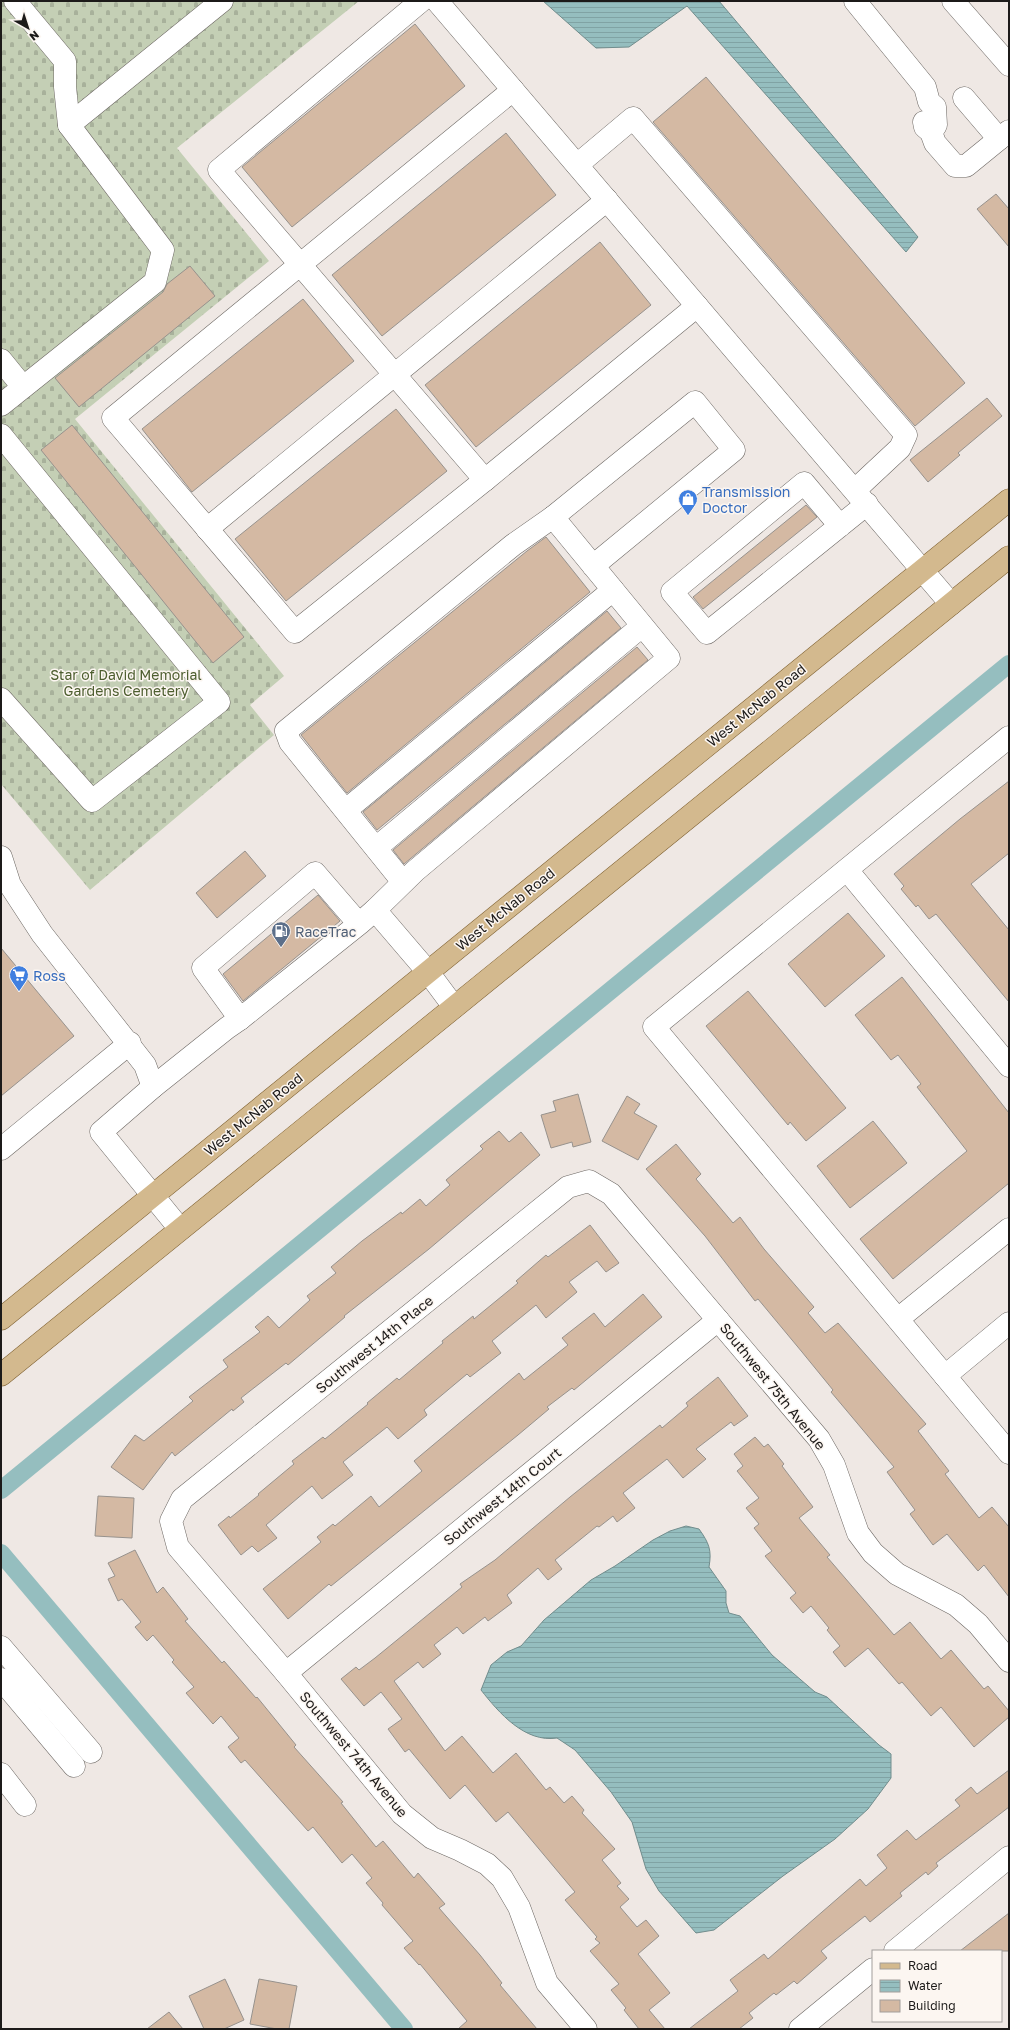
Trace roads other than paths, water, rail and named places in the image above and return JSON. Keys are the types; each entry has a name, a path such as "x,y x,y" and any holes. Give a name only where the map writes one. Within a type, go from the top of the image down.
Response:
{"main road":[{"name":"West McNab Road","path":"1,1319 1009,500"},
{"path":"1,1375 1009,557"}],"street":[{"path":"1,405 155,282 163,250 69,125 65,87 65,60 15,1"},
{"path":"69,125 222,1"},
{"path":"421,1 219,170 485,480"},
{"path":"437,1 951,604"},
{"path":"856,1 925,86 929,102 923,109 925,127 931,132 935,143 955,166 966,166 1004,135 964,98"},
{"path":"953,1 1009,65"},
{"path":"513,90 113,418 207,529 295,632 485,480 697,306"},
{"path":"577,165 633,118 906,435 900,448 840,526 707,634 672,592 804,482 840,526"},
{"path":"207,529 607,200"},
{"path":"1,360 23,387"},
{"path":"403,882 290,742 286,732 513,545 554,517 695,402 734,450 593,566"},
{"path":"1,435 219,702 92,801 1,699"},
{"path":"180,1229 101,1132 227,1028 359,924 403,882 669,658 554,517"},
{"path":"346,810 613,590"},
{"path":"376,848 642,626"},
{"path":"1009,737 654,1027 1009,1453"},
{"path":"1,857 10,885 42,934 130,1043 145,1065 154,1087"},
{"path":"847,870 1009,1066"},
{"path":"240,1019 203,968 316,873 359,924"},
{"path":"375,910 428,972 454,1007"},
{"path":"1,1149 130,1043"},
{"name":"Southwest 75th Avenue","path":"589,1181 611,1194 819,1439 834,1465 858,1532 873,1553 897,1574 956,1605 978,1624 1009,1661"},
{"name":"Southwest 14th Place","path":"170,1521 182,1499 568,1187 589,1181"},
{"path":"898,1319 1009,1229"},
{"name":"Southwest 14th Court","path":"286,1673 718,1320"},
{"path":"945,1376 1009,1323"},
{"name":"Southwest 74th Avenue","path":"170,1521 178,1547 286,1673 402,1814 432,1838 487,1864 502,1878 519,1907 547,1983 586,2029"},
{"path":"1,1647 91,1752"},
{"path":"1,1679 74,1766"},
{"path":"1,1774 26,1805"},
{"path":"895,1950 1009,1857"},
{"path":"800,2029 872,1970"}],"water":[{"path":"543,1 719,1 918,237 906,252 687,6 629,47 596,48"},
{"path":"686,1526 699,1529 705,1538 710,1551 709,1567 726,1591 726,1603 729,1613 740,1616 772,1655 815,1692 827,1697 879,1745 891,1754 891,1778 868,1809 835,1839 783,1876 714,1930 696,1933 659,1891 646,1869 632,1822 611,1792 575,1750 557,1738 534,1736 524,1731 505,1717 481,1690 491,1665 507,1652 521,1646 544,1620 591,1580 615,1566 653,1540 670,1531"}],"waterway":[{"path":"1,1490 1009,664"},
{"path":"1,1553 404,2029"}],"place":[{"name":"Transmission Doctor","path":"688,516"},
{"name":"RaceTrac","path":"281,948"},
{"name":"Ross","path":"19,992"}],"park label":[{"name":"Star of David Memorial Gardens Cemetery","path":"126,682"}]}
